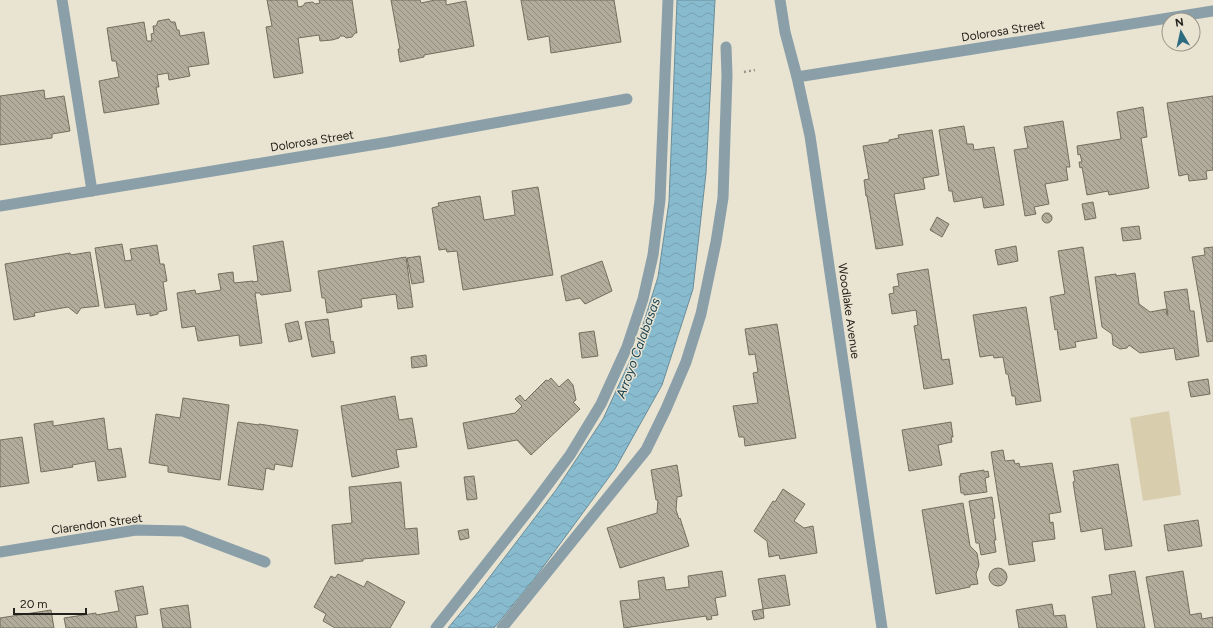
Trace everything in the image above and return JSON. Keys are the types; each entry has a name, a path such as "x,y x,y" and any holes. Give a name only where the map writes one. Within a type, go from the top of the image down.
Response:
{"street":[{"path":"62,0 92,191"},
{"path":"436,628 570,455 601,404 626,347 643,299 653,255 660,200 668,0"},
{"name":"Woodlake Avenue","path":"780,0 785,32 810,136 882,628"},
{"name":"Dolorosa Street","path":"797,77 1213,11"},
{"path":"502,628 646,450 666,410 686,362 702,314 723,198 727,75 726,47"},
{"name":"Dolorosa Street","path":"0,206 389,142 627,99"},
{"name":"Clarendon Street","path":"0,552 136,530 183,531 265,562"}],"shaded area":[{"path":"1169,411 1181,495 1143,501 1130,418"}],"water":[{"name":"Arroyo Calabasas","path":"677,0 715,0 706,173 693,289 662,385 615,469 535,578 494,628 448,628 479,591 556,490 603,419 635,350 658,277 669,202"}],"building":[{"path":"267,0 297,0 298,7 303,6 305,3 320,3 319,0 352,0 357,33 355,33 352,37 346,38 344,36 340,36 339,38 332,40 320,41 319,35 298,38 303,73 274,78 266,27 272,26"},
{"path":"391,0 420,0 421,3 435,0 446,0 446,5 466,1 474,46 424,55 424,57 400,62 398,49 400,49"},
{"path":"521,0 614,0 621,42 551,53 549,36 528,40"},
{"path":"169,19 171,22 175,22 180,36 204,32 209,64 188,67 190,76 169,80 168,73 157,75 159,87 156,87 159,104 104,113 99,81 119,77 116,61 112,61 107,28 144,22 147,41 152,41 151,34 154,33 153,26 156,26 158,21"},
{"path":"44,90 45,99 64,96 70,131 52,134 52,138 0,145 0,96"},
{"path":"1213,96 1213,170 1206,171 1207,179 1189,181 1188,174 1179,176 1167,103"},
{"path":"1143,107 1147,137 1141,138 1149,188 1109,195 1108,191 1087,195 1082,167 1080,168 1079,162 1082,162 1080,154 1078,155 1077,146 1121,139 1117,112"},
{"path":"1063,121 1070,167 1066,167 1068,180 1045,184 1049,204 1034,207 1036,214 1025,216 1014,150 1028,148 1024,127"},
{"path":"964,126 967,144 973,144 974,150 994,147 1004,205 984,208 982,197 954,202 952,191 949,191 939,130"},
{"path":"932,130 939,175 923,178 925,189 894,194 903,245 876,249 866,196 864,180 869,179 863,146 889,142 889,140 899,138 898,135"},
{"path":"538,187 553,275 463,290 457,251 447,252 446,249 439,250 432,208 439,206 438,203 480,196 484,220 515,215 512,191"},
{"path":"1093,202 1096,218 1085,220 1082,204"},
{"path":"1045,213 1049,213 1052,218 1049,223 1045,223 1042,220 1042,216"},
{"path":"937,217 949,224 942,237 930,230"},
{"path":"1139,226 1141,239 1123,241 1121,228"},
{"path":"283,241 291,291 261,295 260,293 255,293 262,343 240,346 239,335 198,341 195,326 182,328 177,293 195,290 196,294 221,290 218,274 233,272 234,283 258,281 253,246"},
{"path":"122,244 125,261 132,260 130,249 157,245 160,264 164,264 167,281 163,282 167,310 150,316 150,313 137,315 135,304 105,308 95,248"},
{"path":"1016,246 1018,261 998,265 995,250"},
{"path":"1083,247 1097,338 1075,342 1076,347 1060,350 1057,329 1055,330 1050,297 1065,294 1058,251"},
{"path":"1213,247 1213,341 1207,342 1192,257 1205,255 1204,248"},
{"path":"90,252 99,306 81,308 77,314 68,307 34,313 35,316 14,320 5,264 70,253 71,255"},
{"path":"420,256 424,282 412,284 407,258"},
{"path":"406,257 413,307 398,309 396,294 361,299 362,307 327,313 325,298 322,298 318,271"},
{"path":"602,261 612,291 585,304 580,298 566,301 561,276"},
{"path":"928,269 942,360 949,359 953,384 924,389 914,326 918,325 916,310 892,314 889,294 894,293 893,287 899,286 897,274"},
{"path":"1135,273 1139,304 1150,312 1166,309 1168,315 1164,292 1187,289 1190,311 1194,311 1199,356 1176,360 1174,348 1140,353 1129,345 1127,348 1120,349 1113,345 1112,334 1102,327 1095,277"},
{"path":"1026,307 1041,401 1016,405 1015,396 1012,396 1008,374 1006,374 1003,357 994,358 993,355 980,357 973,315"},
{"path":"328,319 331,342 333,341 335,353 312,357 305,322"},
{"path":"298,321 302,339 289,342 285,324"},
{"path":"777,324 796,438 745,446 744,437 739,437 733,406 758,403 753,373 758,372 755,354 749,355 745,329"},
{"path":"594,331 598,356 582,358 579,333"},
{"path":"426,355 427,366 412,368 411,357"},
{"path":"551,378 559,387 568,379 573,385 576,400 573,402 580,409 531,455 517,440 468,449 463,423 515,413 522,406 515,399 520,395 525,401 546,380 548,381"},
{"path":"1208,379 1210,394 1191,397 1188,382"},
{"path":"395,396 399,420 412,418 417,447 396,450 399,467 352,477 341,406"},
{"path":"183,398 229,405 220,480 168,472 168,466 149,463 156,414 180,418"},
{"path":"104,418 108,450 121,448 126,477 98,481 95,461 72,465 73,467 41,472 34,424 53,421 53,426"},
{"path":"238,422 298,430 292,467 275,464 274,470 266,468 263,490 228,485"},
{"path":"951,422 953,437 951,437 952,442 938,445 942,465 909,471 902,430"},
{"path":"22,437 29,483 0,487 0,440"},
{"path":"1003,450 1005,461 1014,460 1015,464 1019,463 1020,467 1052,463 1061,512 1049,514 1050,523 1053,522 1055,539 1032,542 1035,561 1009,565 991,452"},
{"path":"1118,464 1132,546 1105,550 1102,528 1081,532 1073,482 1075,481 1073,471"},
{"path":"677,465 682,496 677,497 676,510 689,546 620,568 607,528 657,513 658,500 656,500 651,470"},
{"path":"984,470 984,472 988,471 989,477 985,478 987,492 964,495 964,493 961,493 960,474"},
{"path":"474,476 477,499 467,500 464,477"},
{"path":"401,482 405,529 417,528 419,554 363,559 363,561 335,564 332,525 352,523 349,487"},
{"path":"783,489 805,504 794,521 804,528 813,526 817,553 780,559 779,555 769,557 767,541 754,531 773,501 775,502"},
{"path":"992,497 995,518 993,519 996,552 981,555 979,543 976,543 969,501"},
{"path":"963,503 970,546 977,553 979,565 976,574 978,584 936,594 922,510"},
{"path":"1198,520 1202,546 1168,551 1164,525"},
{"path":"468,529 469,538 460,540 458,531"},
{"path":"998,568 1004,571 1007,577 1004,583 998,586 992,583 989,577 992,571"},
{"path":"722,571 726,596 715,598 718,615 711,616 712,619 707,620 706,616 624,628 620,601 640,599 638,581 664,577 666,590 689,587 688,576"},
{"path":"1135,571 1145,628 1097,628 1092,597 1112,594 1109,575"},
{"path":"1183,571 1190,615 1201,613 1202,619 1213,617 1213,628 1155,628 1146,577"},
{"path":"338,574 364,587 367,581 405,602 390,628 335,628 323,621 326,614 314,607 331,576 335,578"},
{"path":"785,575 790,605 763,609 758,579"},
{"path":"143,586 148,614 135,616 137,628 66,628 64,618 119,611 115,591"},
{"path":"1052,604 1054,616 1065,615 1067,628 1019,628 1016,610"},
{"path":"188,605 191,628 163,628 160,609"},
{"path":"763,609 764,618 754,620 752,611"},
{"path":"51,610 54,628 0,628 0,618"}]}
